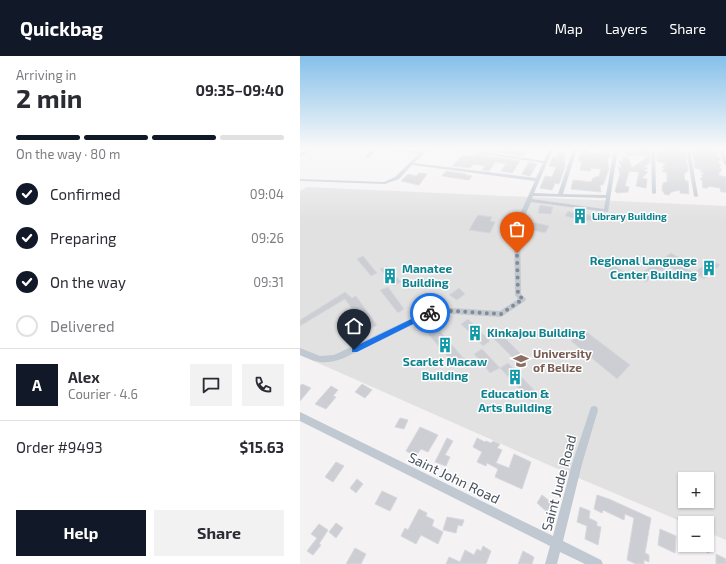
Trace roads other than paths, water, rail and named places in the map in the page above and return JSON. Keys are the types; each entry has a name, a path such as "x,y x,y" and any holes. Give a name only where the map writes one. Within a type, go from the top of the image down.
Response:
{"street":[{"path":"300,180 386,183 394,180 402,173"},
{"path":"480,173 537,180"},
{"path":"300,351 316,358 329,361 436,310 501,314 523,299 518,295 517,227 541,173"},
{"path":"560,195 567,173"},
{"path":"530,197 606,211 612,173"},
{"path":"654,173 654,194"},
{"path":"692,173 696,196"},
{"path":"530,197 560,195 608,197"},
{"name":"Saint Jude Road","path":"551,564 577,464 594,410"},
{"name":"Saint John Road","path":"300,416 597,564"}],"place":[{"name":"Library Building","path":"580,216"},
{"name":"Regional Language Center Building","path":"709,268"},
{"name":"Manatee Building","path":"390,276"},
{"name":"Kinkajou Building","path":"475,333"},
{"name":"Scarlet Macaw Building","path":"445,345"},
{"name":"University of Belize","path":"521,361"},
{"name":"Education & Arts Building","path":"515,377"}]}
